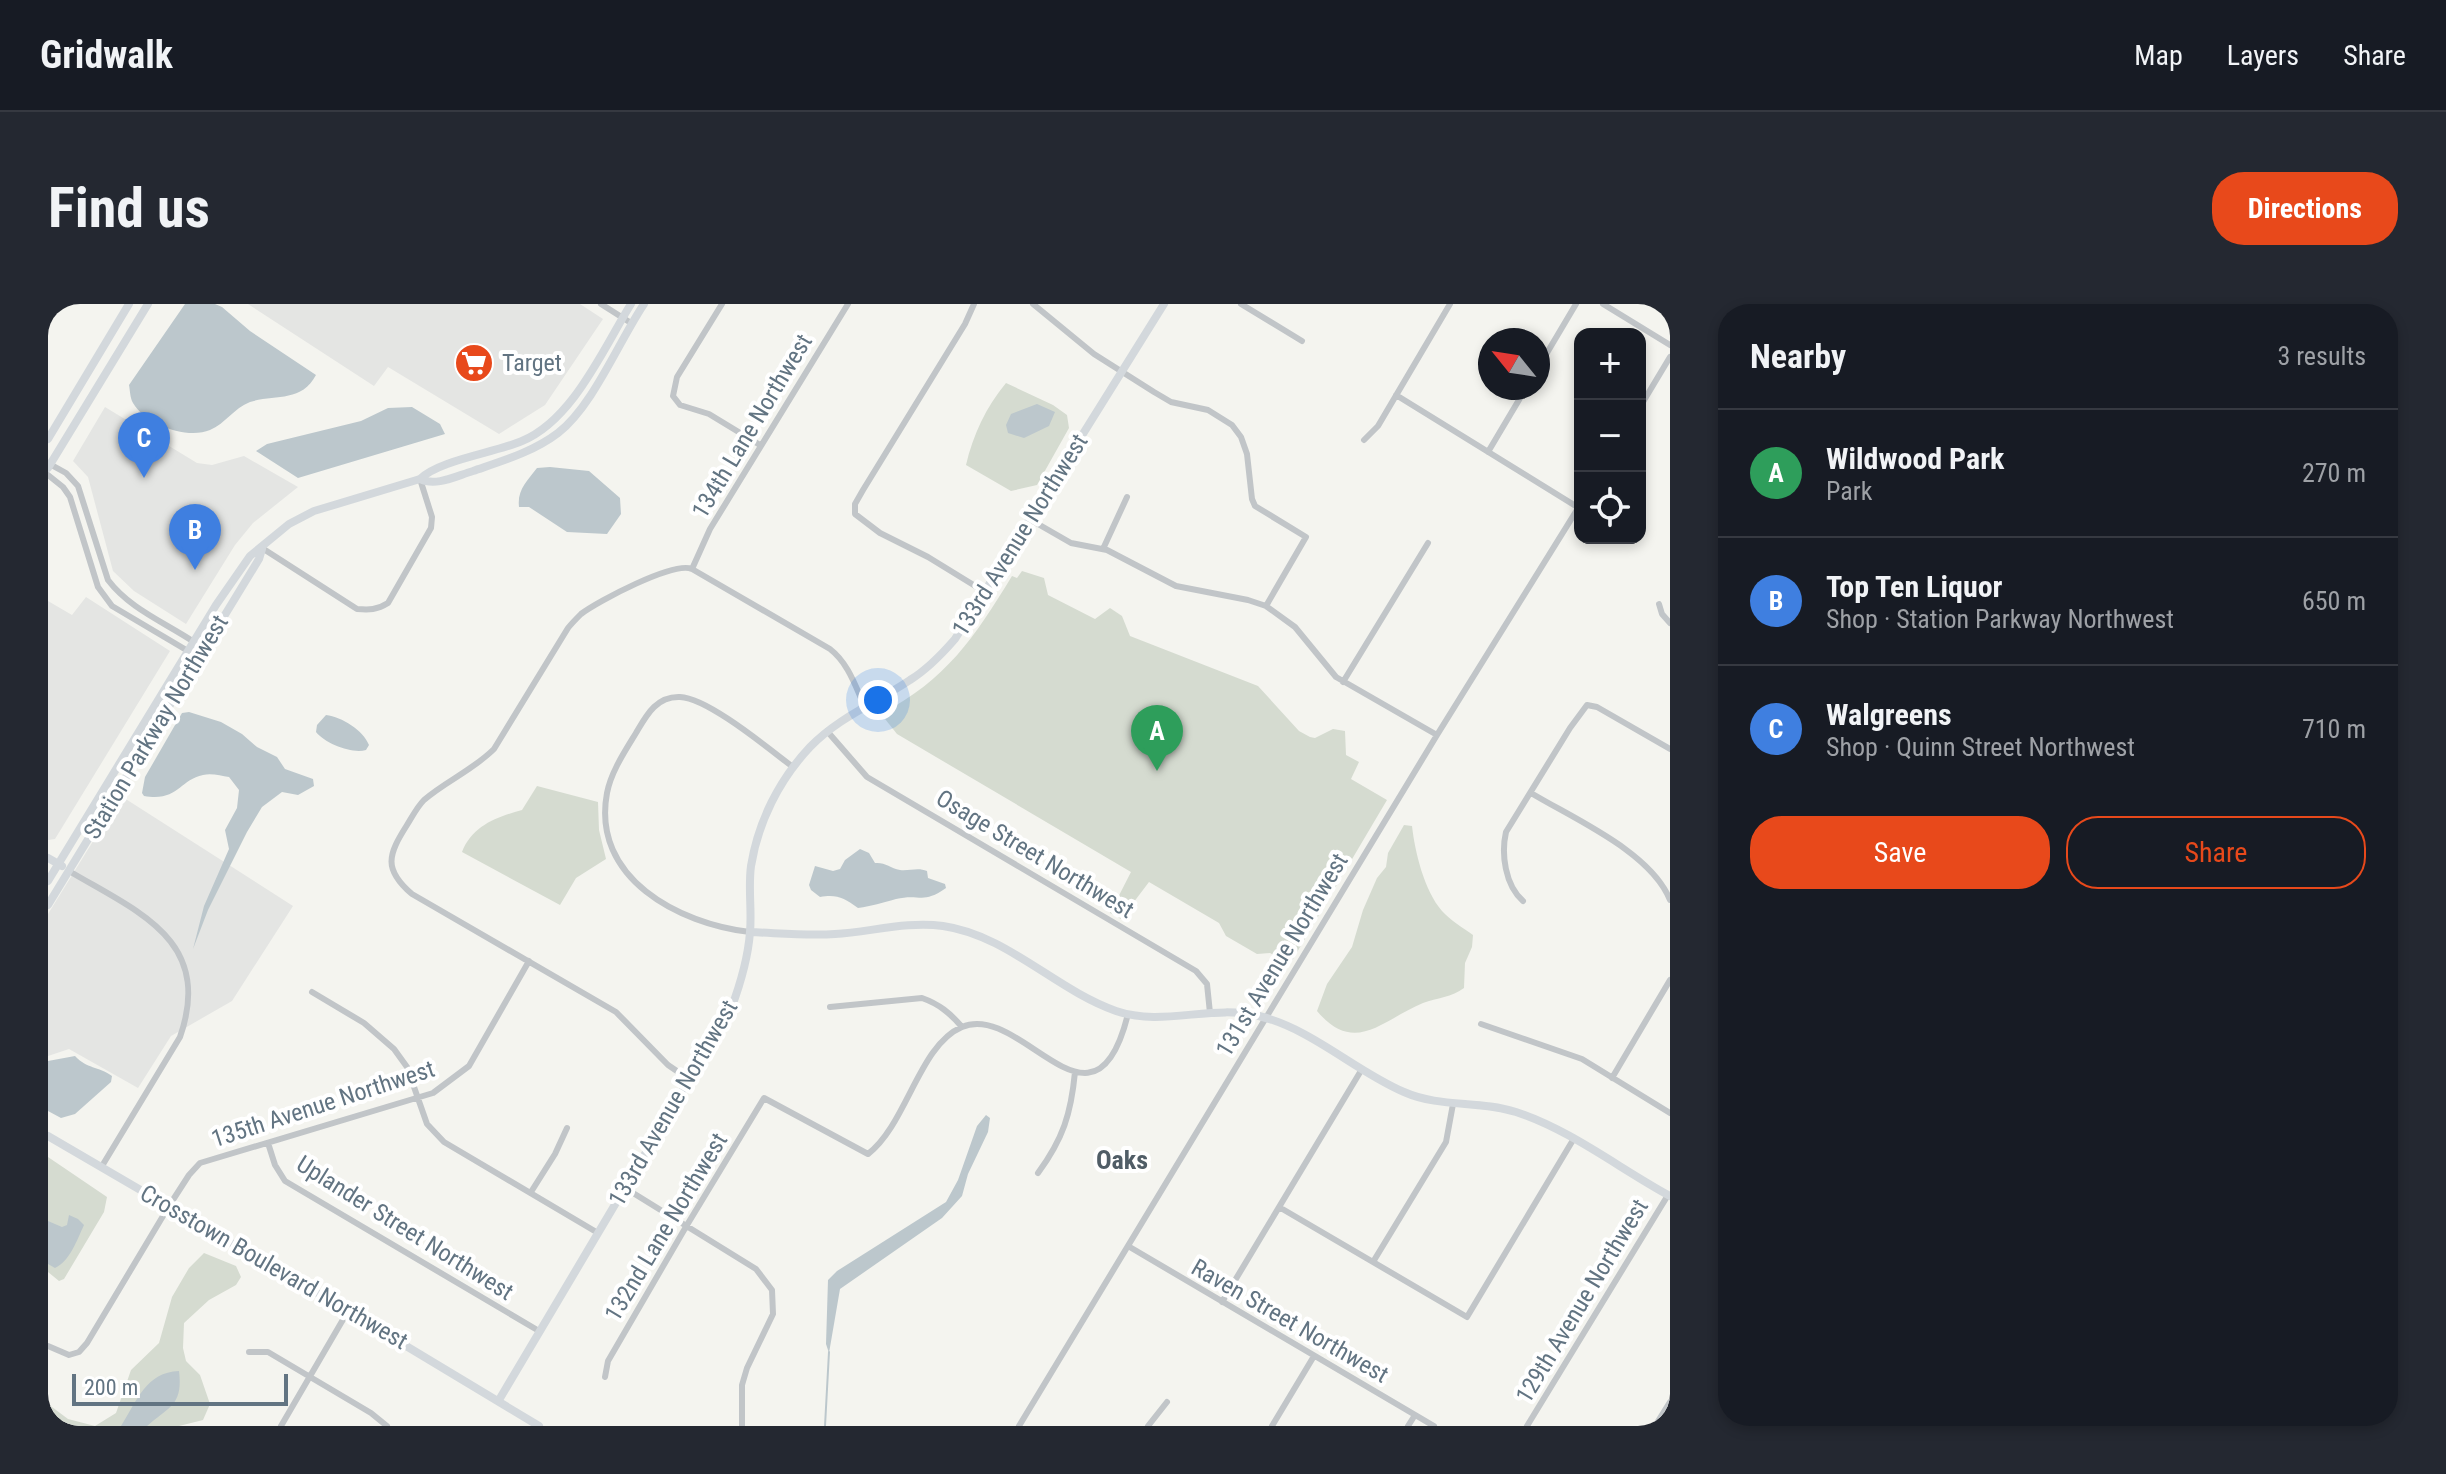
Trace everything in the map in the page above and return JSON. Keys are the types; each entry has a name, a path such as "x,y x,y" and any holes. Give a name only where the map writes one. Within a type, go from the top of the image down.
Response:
{"street":[{"path":"48,439 129,304"},
{"path":"148,304 49,465 66,473 78,486 108,580 116,591 126,601 194,642 202,652"},
{"path":"601,304 631,323"},
{"path":"631,304 642,307"},
{"name":"Station Parkway Northwest","path":"48,881 234,576 250,556 289,524 314,511 420,479 428,472 488,454 539,433 559,416 585,380 631,304"},
{"path":"722,304 677,377 673,396 680,405 709,414 760,445"},
{"name":"134th Lane Northwest","path":"692,569 710,529 848,304"},
{"path":"974,304 965,324 855,504 855,514 880,533 928,557 985,592"},
{"path":"1033,304 1094,354 1171,402 1208,410 1232,425 1241,437 1247,454 1255,506 1306,537 1266,606"},
{"name":"133rd Avenue Northwest","path":"499,1400 731,1009 743,973 750,932 750,878 756,843 774,797 793,767 827,731 864,705 912,679 934,662 961,630 1164,304"},
{"path":"1241,304 1302,341"},
{"path":"1364,440 1378,426 1450,304"},
{"path":"1550,348 1576,304"},
{"path":"1603,304 1670,345"},
{"name":"Station Parkway Northwest","path":"420,479 428,483 437,482 524,453 547,441 568,424 595,386 642,307"},
{"path":"1644,400 1670,357"},
{"path":"585,380 595,386"},
{"path":"1396,395 1574,503"},
{"path":"1488,452 1519,400"},
{"path":"48,475 70,497 98,587 105,598 112,606 188,651 202,652"},
{"path":"262,548 357,609 381,608 388,603 431,528 432,517 420,479"},
{"path":"1103,549 1127,497"},
{"name":"131st Avenue Northwest","path":"1019,1426 1574,514"},
{"path":"1031,520 1071,543 1103,549 1176,586 1266,606 1295,627 1320,660 1343,682 1437,735"},
{"path":"1343,682 1428,543"},
{"name":"Station Parkway Northwest","path":"48,905 259,559 262,548"},
{"path":"690,1080 668,1065 616,1012 412,894 392,873 394,847 422,802 480,764 494,749 568,628 583,613 676,568 688,566 793,625 839,655 864,705"},
{"path":"1659,604 1662,614 1670,623"},
{"path":"793,767 740,728 690,699 669,697 649,711 620,761 607,791 605,807 613,855 638,886 672,909 723,929 834,935 910,926 945,926 985,939 1101,1005 1128,1014 1168,1018 1239,1012 1266,1018 1415,1097 1511,1111 1573,1140 1669,1195"},
{"path":"1523,901 1518,897 1509,876 1503,848 1506,832 1587,705 1597,707 1670,749"},
{"name":"Osage Street Northwest","path":"827,731 867,777 1196,971 1207,984 1210,1013"},
{"path":"1531,793 1648,866 1666,889 1670,900"},
{"path":"48,858 161,928 175,945 185,969 189,995 187,1017 180,1037 102,1166"},
{"name":"135th Avenue Northwest","path":"48,1346 69,1355 79,1352 87,1343 169,1206 200,1163 433,1093 469,1066 529,961"},
{"path":"1612,1078 1669,983"},
{"path":"312,992 382,1036 407,1067 427,1124 444,1142 598,1233"},
{"path":"830,1007 922,998 943,1008 962,1027 984,1023 999,1028 1075,1072 1092,1071 1113,1058 1128,1014"},
{"path":"1481,1024 1582,1059 1670,1113"},
{"name":"132nd Lane Northwest","path":"605,1377 608,1361 764,1098 868,1154 890,1129 940,1043 948,1034 962,1027"},
{"path":"1222,1302 1362,1069"},
{"path":"1038,1173 1058,1146 1069,1115 1075,1072"},
{"path":"1373,1262 1446,1142 1453,1104"},
{"path":"531,1192 567,1128"},
{"name":"Crosstown Boulevard Northwest","path":"48,1136 539,1426"},
{"path":"1279,1207 1467,1317 1573,1140"},
{"name":"Uplander Street Northwest","path":"268,1143 275,1165 285,1181 539,1331"},
{"path":"625,1188 766,1278 773,1295 773,1314 742,1385 742,1426"},
{"name":"129th Avenue Northwest","path":"1527,1426 1669,1195"},
{"name":"Raven Street Northwest","path":"1128,1246 1434,1426"},
{"path":"281,1426 348,1311"},
{"path":"249,1352 268,1352 371,1413 387,1426"},
{"path":"1272,1426 1314,1356"},
{"path":"1148,1426 1167,1402"},
{"path":"1655,1426 1670,1402"},
{"path":"1408,1426 1415,1415"}],"shaded area":[{"path":"185,304 215,304 222,307 250,331 316,375 303,390 250,402 220,424 201,433 179,431 157,423 133,403 129,385"},
{"path":"248,304 580,304 603,319 545,405 499,434 388,367 374,386"},
{"path":"1006,383 1067,415 1069,428 1037,485 1011,491 966,465 981,422"},
{"path":"1037,404 1055,412 1049,426 1024,438 1008,433 1006,425 1011,414"},
{"path":"105,407 197,463 212,465 244,456 298,487 253,523 235,545 186,624 134,591 113,571 88,477 73,461"},
{"path":"412,407 440,424 445,434 298,478 256,451 267,444 361,421 388,408"},
{"path":"537,468 589,471 620,498 621,514 607,534 567,532 529,507 519,507 521,491 530,477"},
{"path":"1022,571 1044,578 1048,595 1095,619 1110,608 1122,616 1130,636 1258,686 1299,731 1310,737 1315,738 1333,729 1345,731 1346,755 1359,762 1351,779 1387,800 1290,964 1270,953 1257,954 1226,936 1219,923 1149,882 1121,919 1110,913 1131,872 897,734 881,714 924,686 957,655 985,619 1012,576 1017,578"},
{"path":"86,597 170,651 55,839 48,840 48,601 72,615"},
{"path":"189,712 221,722 242,734 257,747 277,757 285,769 313,779 314,786 298,795 282,792 262,807 208,910 193,949 204,906 229,849 225,830 237,808 239,790 229,777 210,774 195,778 164,796 144,796 142,793 145,777 182,713"},
{"path":"326,715 357,729 369,745 366,750 347,749 320,736 316,732 317,725"},
{"path":"537,786 598,802 599,830 606,859 576,878 560,905 462,852 472,835 486,824 522,810"},
{"path":"121,796 293,906 232,1001 171,1036 138,1088 69,1049 48,1056 48,914"},
{"path":"1404,825 1412,826 1421,870 1430,893 1449,918 1473,935 1465,963 1464,988 1423,1003 1369,1030 1356,1033 1344,1031 1317,1011 1327,984 1352,947 1363,910"},
{"path":"860,849 869,853 875,863 900,870 927,871 928,878 945,884 946,888 926,897 904,898 858,908 840,898 820,897 811,890 809,885 815,866 833,871 840,869 845,860"},
{"path":"75,1056 112,1076 111,1082 75,1114 61,1118 48,1111 48,1061"},
{"path":"986,1115 990,1118 988,1132 968,1174 962,1196 942,1218 840,1289 829,1353 826,1344 828,1280 837,1271 946,1202 958,1180 977,1126"},
{"path":"48,1157 107,1197 104,1212 64,1279 59,1281 48,1272"},
{"path":"69,1215 84,1225 69,1255 55,1268 48,1264 48,1221 62,1227 67,1225"},
{"path":"204,1253 236,1266 241,1277 236,1285 209,1300 184,1323 186,1361 200,1375 210,1404 203,1420 179,1426 95,1426 116,1413 131,1370 159,1343 172,1297 189,1268"},
{"path":"179,1371 177,1398 168,1409 147,1426 121,1426 150,1382 158,1376"},
{"path":"48,1404 68,1419 95,1426 48,1426"}],"waterway":[{"path":"825,1426 829,1352"}],"place":[{"name":"Target","path":"474,363"},
{"name":"Walgreens","path":"144,478"},
{"name":"Top Ten Liquor","path":"195,570"},
{"name":"Wildwood Park","path":"1157,771"}],"district":[{"name":"Oaks","path":"1122,1160"}]}
